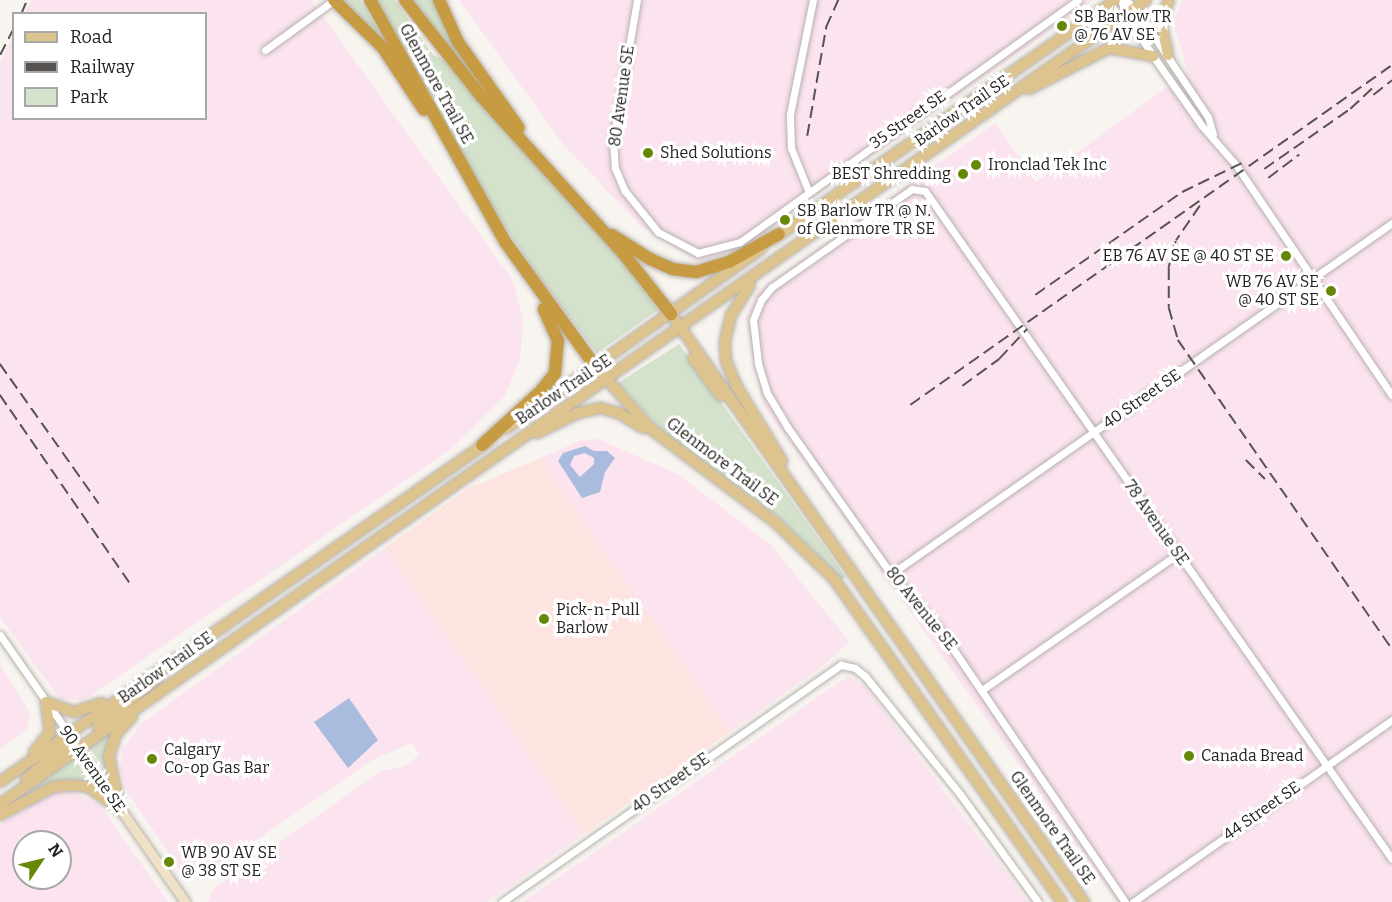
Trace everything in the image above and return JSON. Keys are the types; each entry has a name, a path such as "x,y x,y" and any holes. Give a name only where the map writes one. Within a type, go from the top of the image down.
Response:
{"highway":[{"path":"334,0 366,29 390,57 487,210"},
{"name":"Glenmore Trail SE","path":"370,0 487,210 529,278 595,366"},
{"name":"Glenmore Trail SE","path":"405,0 482,97 599,226 671,314"},
{"path":"439,0 462,47 555,177"},
{"path":"599,226 650,259 672,269 696,272 729,262 779,234"},
{"path":"482,446 549,383 558,362 558,341 529,278"}],"main road":[{"name":"Barlow Trail SE","path":"0,782 132,687 671,314 779,234 1115,0"},
{"name":"Barlow Trail SE","path":"4,802 499,452 774,262 1004,99 1129,5 1146,0"},
{"path":"1168,55 1161,21 1169,0"},
{"path":"1004,99 1109,48 1153,56"},
{"path":"774,262 741,294 731,315 725,342 726,361 806,506"},
{"name":"Glenmore Trail SE","path":"671,314 678,330 712,386 761,442 1084,902"},
{"path":"650,328 678,330"},
{"name":"Glenmore Trail SE","path":"595,366 671,447 775,522 834,579 1062,902"},
{"path":"499,452 578,413 600,408 632,419 671,447"},
{"path":"78,748 86,735 198,641"},
{"path":"120,809 110,768 116,734 176,679"},
{"path":"20,769 50,732 46,702 67,710 83,711 132,687"},
{"path":"4,802 30,774 66,745 68,733"},
{"path":"0,814 53,787 70,784 88,787 120,809"}],"street":[{"path":"265,50 334,0"},
{"name":"80 Avenue SE","path":"637,0 613,141 620,180 658,232 681,247 698,253 740,242"},
{"path":"808,190 791,148 790,114 813,0"},
{"name":"35 Street SE","path":"740,242 808,190 1078,0"},
{"path":"1129,5 1168,55 1209,117 1213,134"},
{"path":"1129,5 1153,56 1202,126 1213,134 1286,236 1311,280 1392,395"},
{"name":"78 Avenue SE","path":"753,339 753,320 761,300 772,287 912,189 925,191 1392,859"},
{"name":"40 Street SE","path":"891,574 1392,223"},
{"name":"80 Avenue SE","path":"753,339 767,393 891,574 938,627 1125,902"},
{"path":"982,690 1178,554"},
{"name":"90 Avenue SE","path":"0,635 184,902"},
{"name":"40 Street SE","path":"502,902 841,665 855,668 865,676 960,794 1038,902"},
{"name":"44 Street SE","path":"1133,902 1392,720"}],"shaded area":[{"path":"32,0 311,0 512,279 523,320 520,360 505,396 451,449 84,700 60,699 0,617 0,62 12,38 12,120 207,120 207,12 26,12"},
{"path":"459,0 1093,0 744,247 697,262 641,226 563,144"},
{"path":"1183,0 1392,0 1392,902 1117,902 762,404 745,318 758,290 995,123 1036,182 1188,72 1173,23"},
{"path":"598,439 679,475 771,545 849,641 823,666 731,731 540,458 580,441"},
{"name":"Pick-n-Pull Barlow","path":"540,458 731,731 584,834 385,548 469,488"},
{"path":"385,548 584,834 487,902 208,902 213,889 381,771 403,767 420,755 412,743 372,760 200,879 182,872 128,793 120,770 122,750 142,723"},
{"path":"0,664 30,713 27,729 0,749"},
{"path":"848,676 864,685 1028,902 523,902"},
{"path":"70,791 100,805 168,902 0,902 0,824 53,792"}],"green space":[{"path":"341,0 360,0 388,46"},
{"path":"377,0 395,0 433,55 443,59 613,249 658,310 597,353 538,276 484,194"},
{"path":"413,0 436,0 475,73 473,75"},
{"path":"679,344 846,577 842,580 778,516 666,435 618,383"},
{"path":"113,729 107,768 104,769 89,747"},
{"path":"74,757 91,786 31,793 30,790"}],"water":[{"path":"585,446 594,451 607,451 615,458 605,472 600,492 582,498 558,461 563,453","holes":["585,453 594,458 594,464 580,477 570,465 574,456"]},
{"path":"349,698 378,740 348,768 314,722"}],"railway":[{"path":"22,12 27,0"},
{"path":"807,136 826,27 838,0"},
{"path":"0,55 12,32"},
{"path":"910,405 1392,65"},
{"path":"1373,95 1392,80"},
{"path":"1264,169 1350,109 1376,85"},
{"path":"1268,178 1299,155"},
{"path":"1035,295 1182,192 1244,162"},
{"path":"1200,206 1176,241 1169,268 1169,308 1178,340 1392,649"},
{"path":"962,386 999,359 1027,329"},
{"path":"0,364 99,504"},
{"path":"0,395 131,585"},
{"path":"1246,460 1265,479"}],"place":[{"name":"SB Barlow TR @ 76 AV SE","path":"1062,26"},
{"name":"Shed Solutions","path":"648,153"},
{"name":"Ironclad Tek Inc","path":"976,165"},
{"name":"BEST Shredding","path":"963,174"},
{"name":"SB Barlow TR @ N. of Glenmore TR SE","path":"785,220"},
{"name":"EB 76 AV SE @ 40 ST SE","path":"1286,256"},
{"name":"WB 76 AV SE @ 40 ST SE","path":"1331,291"},
{"name":"Pick-n-Pull Barlow","path":"544,619"},
{"name":"Canada Bread","path":"1189,756"},
{"name":"Calgary Co-op Gas Bar","path":"152,759"},
{"name":"WB 90 AV SE @ 38 ST SE","path":"169,862"}]}
